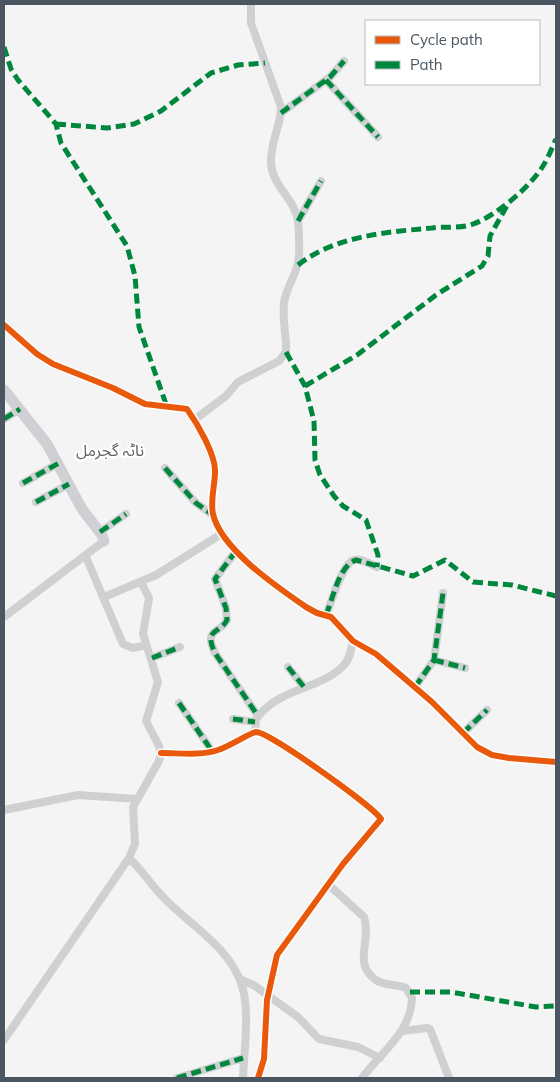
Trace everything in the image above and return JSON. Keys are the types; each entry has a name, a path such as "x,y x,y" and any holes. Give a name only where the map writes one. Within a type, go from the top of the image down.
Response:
{"street":[{"path":"194,420 226,396 238,382 279,361 286,352 283,315 289,283 298,265 298,221 295,211 273,174 271,146 281,107 252,23 250,4"},
{"path":"281,113 326,80 344,61"},
{"path":"326,80 378,137"},
{"path":"298,221 321,181"},
{"path":"4,325 37,354 53,364 113,388 145,404 187,410 210,452 215,469 213,514"},
{"path":"4,390 47,444 87,516 102,537"},
{"path":"4,419 20,409"},
{"path":"23,483 59,463"},
{"path":"165,468 196,503 213,514 223,533 236,551 292,598 317,613 332,617 353,641 376,654 415,687 477,747 492,755 556,762"},
{"path":"36,502 69,484"},
{"path":"4,617 86,557 102,537 126,514"},
{"path":"104,597 171,567 223,533"},
{"path":"236,551 215,579 226,608 226,620 212,635 211,642 215,652 256,719 255,732"},
{"path":"86,557 123,644 133,648 146,645"},
{"path":"326,615 344,571 351,561 356,560 376,567"},
{"path":"4,1040 129,858 135,844 132,807 159,761 161,753 146,721 158,682 143,634 148,598 141,582"},
{"path":"415,687 434,660 443,593"},
{"path":"233,719 256,719 272,703 345,665 353,641"},
{"path":"152,658 180,647"},
{"path":"434,660 465,668"},
{"path":"288,667 304,687"},
{"path":"179,703 212,752"},
{"path":"463,733 487,710"},
{"path":"161,753 199,754 212,752 232,745 255,732 268,736 284,746 381,817 380,823 344,864 330,886 277,955 268,997 264,1059 258,1078"},
{"path":"4,810 78,795 137,799"},
{"path":"129,858 166,901 220,950 240,980 245,1001 243,1078"},
{"path":"330,886 364,918 367,924 363,965 369,974 384,984 399,985 410,992 411,1007 402,1031 362,1078"},
{"path":"240,980 255,986 298,1017 319,1039 358,1047 380,1058"},
{"path":"402,1031 430,1029 449,1078"},
{"path":"177,1078 243,1058"}],"marked path":[{"path":"4,47 11,69 18,80 56,124 61,143 127,246 135,276 139,327 167,407"},
{"path":"281,113 330,77 344,61"},
{"path":"56,124 107,128 134,124 161,111 211,73 238,65 265,63"},
{"path":"326,80 378,137"},
{"path":"298,265 312,255 362,237 397,231 463,226 482,220 502,208 530,183 543,166 556,139"},
{"path":"298,221 321,181"},
{"path":"305,386 357,355 436,295 482,266 488,256 490,236 509,202"},
{"path":"286,352 305,386 314,421 315,460 320,475 343,506 366,520 378,555 377,567"},
{"path":"4,419 20,409"},
{"path":"23,483 59,463"},
{"path":"165,468 196,503 213,515"},
{"path":"36,502 69,484"},
{"path":"100,532 126,514"},
{"path":"236,551 215,579 226,608 227,620 214,632 211,639 215,653 258,716"},
{"path":"326,615 341,575 345,568 356,560 413,576 445,560 473,582 512,585 556,596"},
{"path":"415,687 434,660 443,593"},
{"path":"152,658 180,647"},
{"path":"434,660 465,668"},
{"path":"288,667 304,687"},
{"path":"179,703 212,751"},
{"path":"463,733 487,710"},
{"path":"233,719 255,722"},
{"path":"410,992 451,992 536,1007 556,1006"},
{"path":"177,1078 243,1058"}],"cycle path":[{"path":"4,325 37,354 53,364 113,388 145,404 187,409 205,439 214,465 213,514 218,527 238,554 280,589 306,607 331,617 353,641 376,654 432,702 477,747 492,755 556,762"},
{"path":"161,753 197,754 211,752 256,732 280,743 299,756 360,800 381,819 343,864 277,955 267,1000 264,1059 258,1078"}],"district":[{"name":"ناٹہ گجرمل","path":"110,450"}]}
